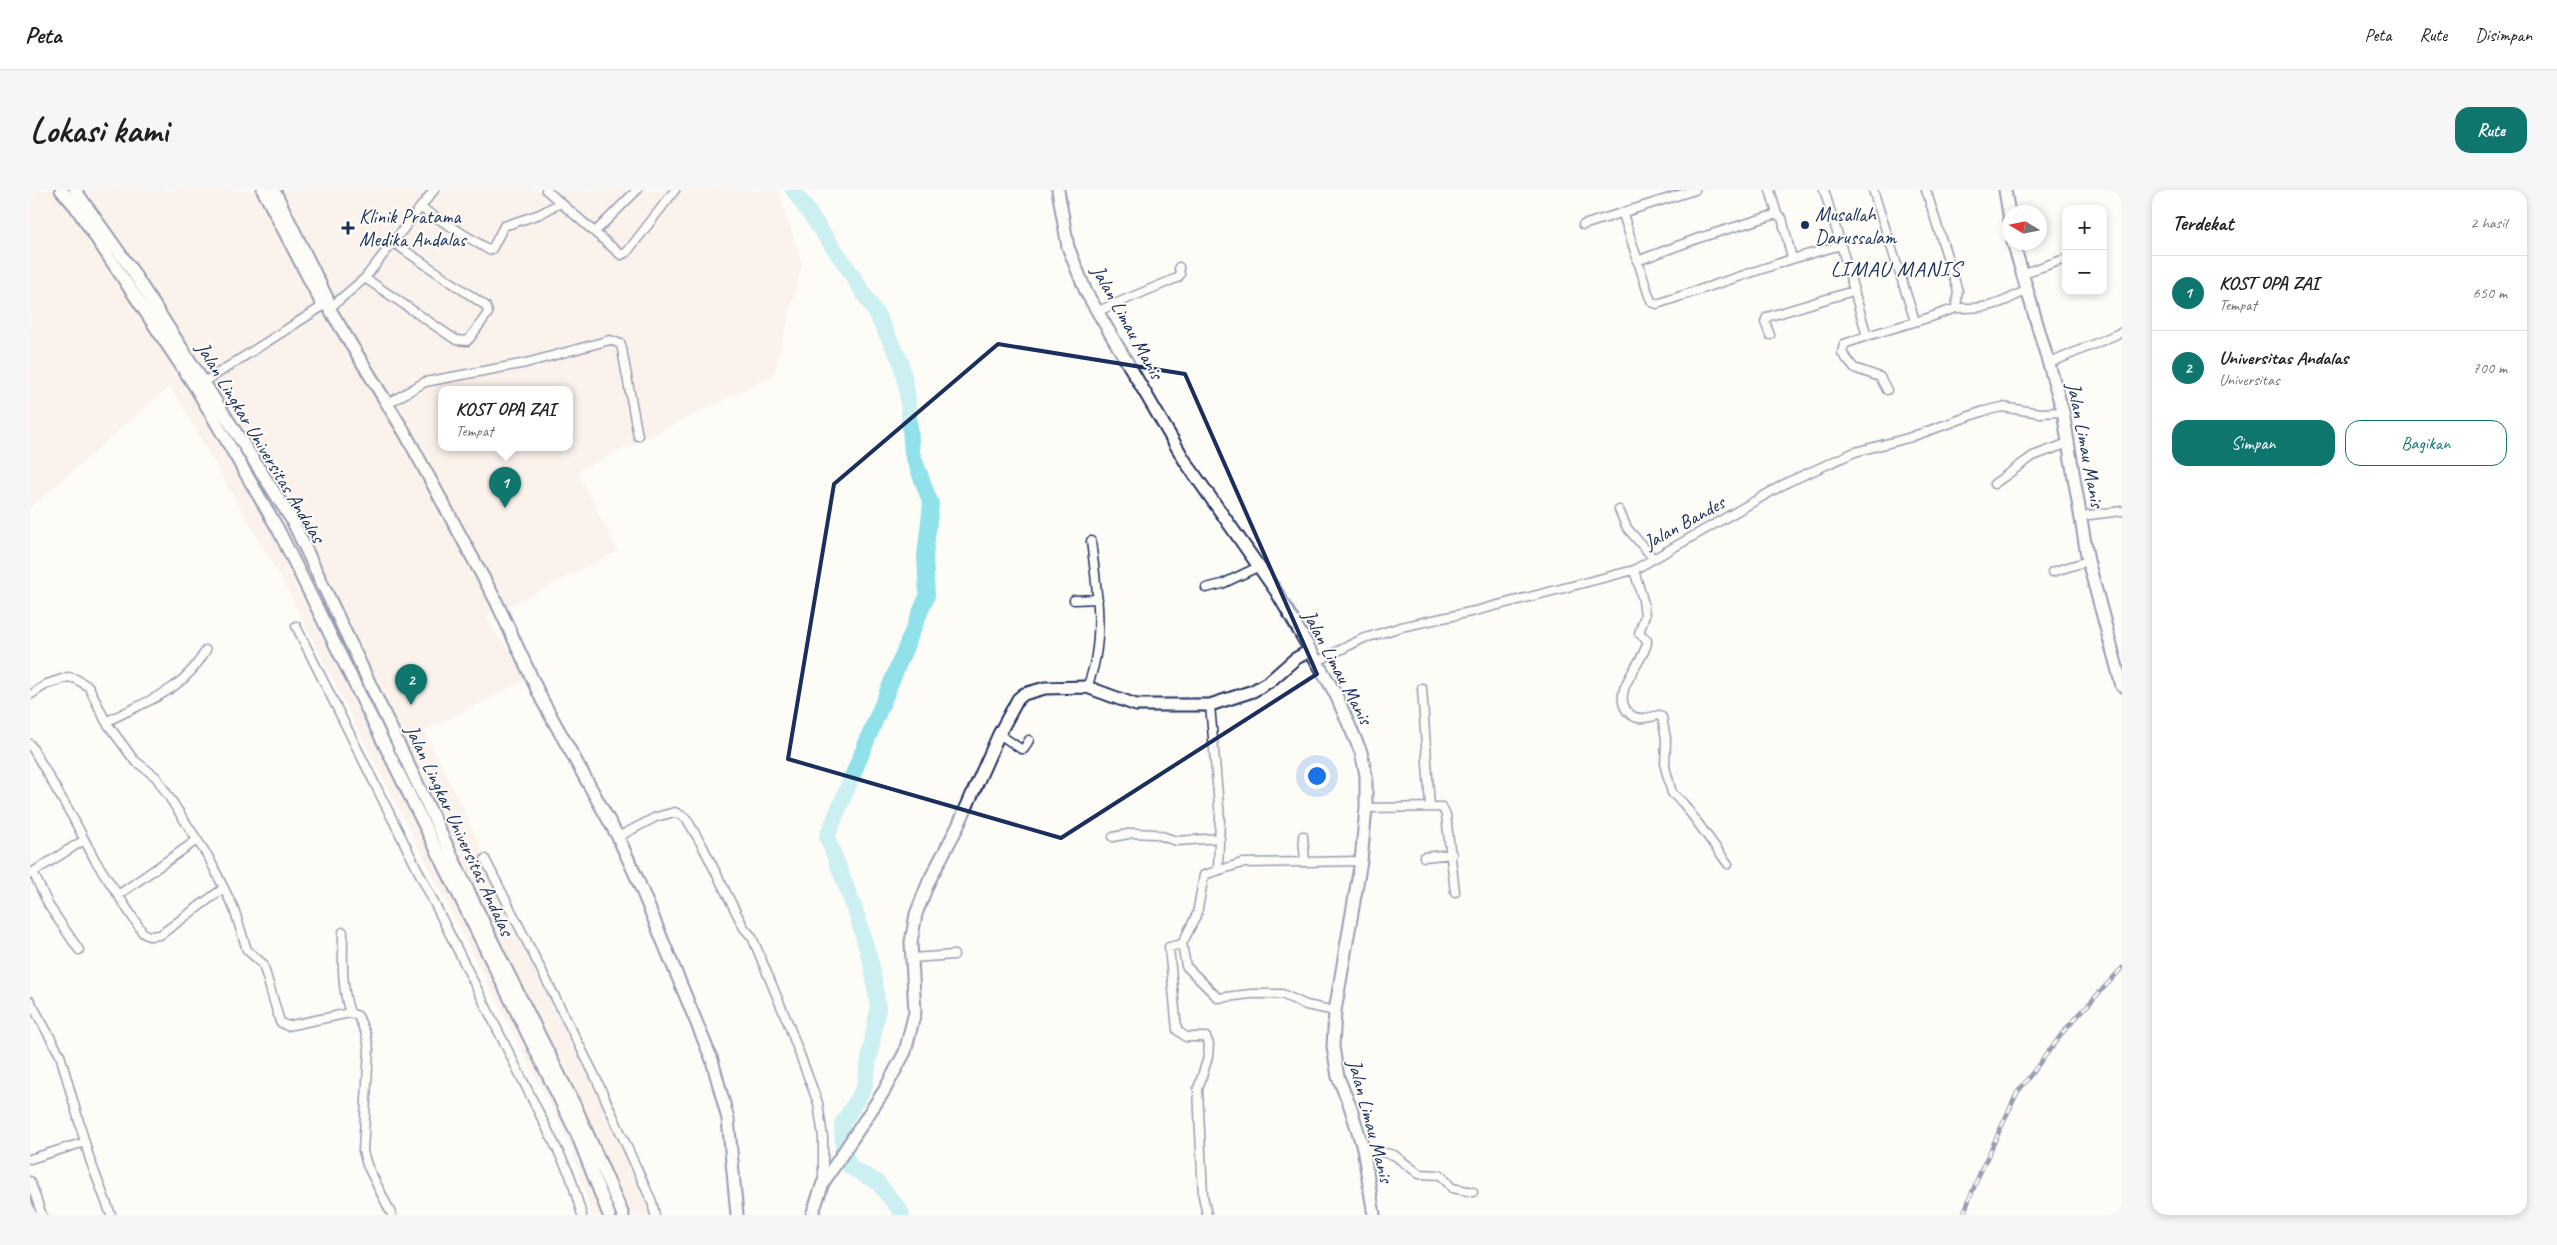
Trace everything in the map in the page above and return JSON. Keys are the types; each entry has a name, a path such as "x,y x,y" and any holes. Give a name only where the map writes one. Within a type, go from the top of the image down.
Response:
{"street":[{"name":"Jalan Lingkar Universitas Andalas","path":"61,190 124,269"},
{"name":"Jalan Lingkar Universitas Andalas","path":"74,190 200,385 292,520 497,952 577,1110 623,1215"},
{"path":"262,190 327,305 405,433 496,602 542,700 618,837 712,1060 728,1118 737,1215"},
{"path":"274,190 327,305"},
{"path":"200,385 327,305 365,278 434,190"},
{"path":"546,190 617,253 624,254 675,190"},
{"path":"595,232 636,190"},
{"name":"Jalan Limau Manis","path":"1058,190 1068,247 1086,292 1185,461 1260,566 1335,693 1358,742 1366,775 1366,808 1361,861 1335,1011 1335,1062 1363,1148 1374,1215"},
{"path":"1583,225 1695,190"},
{"path":"1770,190 1777,214 1782,218 1792,259"},
{"path":"1824,190 1867,336"},
{"path":"1873,190 1915,321"},
{"path":"1926,190 1958,291 1956,308"},
{"path":"2005,190 2008,205"},
{"path":"421,208 489,250 492,249 504,226 540,214 560,203"},
{"path":"1622,214 1648,296 1652,302 1657,304 1792,259 1841,245"},
{"path":"1637,261 1699,238 1777,214"},
{"path":"365,278 456,340 467,341 470,338 488,313 486,306 394,243"},
{"name":"Jalan Limau Manis","path":"2015,250 2036,327 2050,363 2063,412 2088,561 2122,686"},
{"path":"2022,274 2062,260"},
{"path":"1098,311 1177,278 1180,275 1179,267"},
{"path":"1770,335 1765,322 1767,317 1854,290"},
{"path":"1887,390 1880,377 1854,368 1842,353 1844,344 1956,308 1983,308 1998,304 2026,290"},
{"path":"2050,363 2122,332"},
{"path":"388,404 425,382 526,363 610,340 620,344 638,436"},
{"name":"Jalan Lingkar Universitas Andalas","path":"200,385 282,538 577,1134 609,1215"},
{"name":"Jalan Bandes","path":"1316,662 1362,639 1401,627 1475,611 1634,570 1788,482 1855,452 1908,438 1984,411 2002,407 2040,413 2063,412"},
{"path":"1994,484 2033,456 2068,443"},
{"path":"1619,510 1627,528 1653,558"},
{"path":"2081,516 2122,511"},
{"path":"1088,688 1095,669 1097,654 1098,600 1091,541"},
{"path":"2052,572 2088,561"},
{"path":"1206,588 1222,584 1260,566"},
{"path":"1634,570 1643,600 1645,615 1639,633 1647,640 1647,644 1632,668 1627,682 1623,700 1625,708 1634,718 1641,719 1659,715 1662,717 1666,739 1665,767 1672,794 1683,803 1728,864"},
{"path":"1074,600 1098,600"},
{"path":"296,626 570,1175 582,1215"},
{"path":"106,722 172,689 187,678 206,650"},
{"path":"812,1215 823,1184 884,1091 910,1037 915,1012 912,932 929,881 958,826 999,734 1018,700 1024,694 1045,688 1088,688 1136,705 1210,706 1253,691 1270,681 1295,659 1309,650"},
{"path":"30,695 58,680 76,679 89,688 106,722 134,760 156,777 197,840 234,909 247,950 263,964 280,1022 287,1026 350,1013 358,1016 366,1034 369,1049 362,1151 392,1215"},
{"path":"1422,688 1430,806"},
{"path":"1210,706 1220,838 1218,869"},
{"path":"999,734 1021,749 1024,749 1029,740"},
{"path":"30,744 84,840 143,933 153,937 160,935 224,888"},
{"path":"1366,808 1438,806 1445,810 1452,854 1455,892"},
{"path":"618,837 656,817 675,812 686,818 702,845 757,948 818,1103 824,1137 823,1184"},
{"path":"1113,837 1133,833 1156,834 1177,841 1220,838"},
{"path":"1303,836 1305,862"},
{"path":"79,950 49,906 31,873 84,840"},
{"path":"118,895 197,840"},
{"path":"1424,857 1452,854"},
{"path":"485,859 594,1074 652,1202 655,1215"},
{"path":"1335,1011 1306,1005 1282,994 1250,994 1218,998 1186,966 1182,944 1197,914 1204,875 1218,869 1242,863 1361,861"},
{"path":"343,932 342,973 345,998 350,1013"},
{"path":"1182,944 1169,946 1177,1030 1186,1037 1206,1037 1209,1044 1208,1057 1198,1088 1203,1196 1208,1215"},
{"path":"912,958 954,954"},
{"path":"30,1001 60,1055 85,1142 111,1215"},
{"path":"30,1159 85,1142"},
{"path":"1363,1148 1394,1155 1419,1174 1441,1175 1452,1188 1474,1192"},
{"path":"30,1181 42,1215"}],"highlighted area":[{"path":"998,344 1185,374 1317,674 1061,838 788,759 834,484"}],"shaded area":[{"path":"30,190 778,190 802,264 774,375 577,472 618,551 485,618 530,678 425,731 619,1123 660,1215 592,1215 571,1146 283,582 170,386 30,508"}],"waterway":[{"path":"793,190 849,270 877,315 901,362 907,392 912,453 931,504 925,556 927,596 827,837 856,912 872,967 878,1008 864,1088 842,1124 843,1148 850,1167 877,1182 902,1215"}],"railway":[{"path":"1963,1215 1979,1175 2017,1093 2064,1031 2122,968"}],"place":[{"name":"Musallah Darussalam","path":"1805,225"},
{"name":"Klinik Pratama Medika Andalas","path":"348,228"},
{"name":"KOST OPA ZAI","path":"505,508"},
{"name":"Universitas Andalas","path":"411,705"}],"district":[{"name":"LIMAU MANIS","path":"1896,268"}]}
